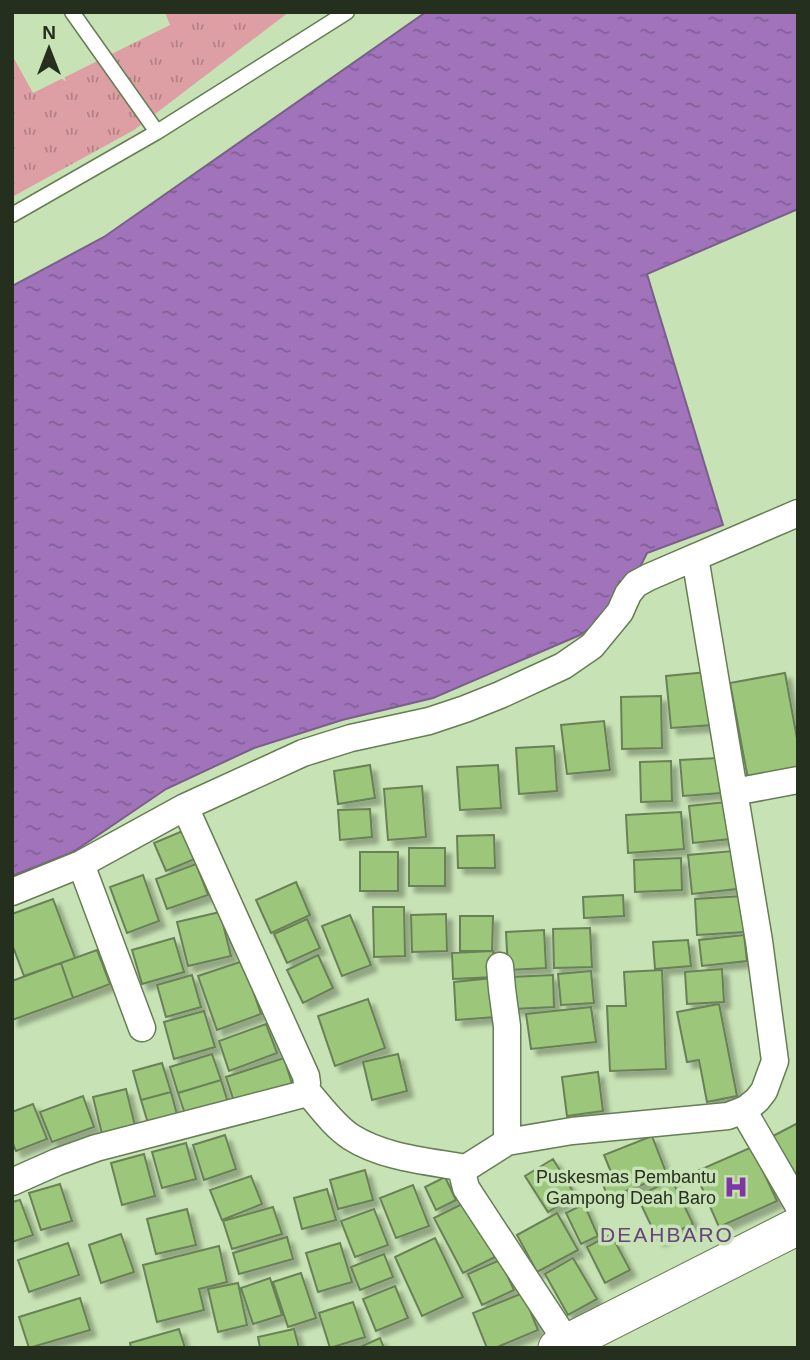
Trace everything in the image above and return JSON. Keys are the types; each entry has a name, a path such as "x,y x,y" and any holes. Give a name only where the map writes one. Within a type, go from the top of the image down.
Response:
{"street":[{"path":"12,892 81,864 185,807 303,752 351,738 429,721 500,695 563,666 592,646 605,632 636,584 649,576 798,513"},
{"path":"695,558 775,1061 764,1091 743,1110 728,1116 572,1131 508,1142 466,1168 463,1176 466,1188 562,1345 798,1226"},
{"path":"734,792 798,780"},
{"path":"12,1182 96,1148 300,1095 306,1090 306,1076 185,807"},
{"path":"81,864 142,1028"},
{"path":"500,966 508,1026 508,1142"},
{"path":"306,1090 350,1136 380,1151 466,1168"},
{"path":"743,1110 798,1205"}],"lane":[{"path":"72,12 157,132"},
{"path":"12,215 157,132 347,12"}],"green space":[{"path":"165,12 289,12 134,130 12,197 12,55 33,93 170,25"}],"water":[{"path":"426,12 798,12 798,209 647,274 723,525 647,553 620,607 580,635 433,698 342,720 254,748 166,789 73,852 12,876 12,286 104,237"}],"building":[{"path":"707,672 713,725 671,728 666,676"},
{"path":"785,673 798,744 798,770 748,779 730,683"},
{"path":"661,696 662,748 622,749 621,697"},
{"path":"604,721 610,770 567,774 561,725"},
{"path":"554,746 557,791 519,794 516,748"},
{"path":"718,758 721,793 683,796 680,760"},
{"path":"671,761 672,801 641,802 640,762"},
{"path":"370,765 375,798 338,804 334,771"},
{"path":"498,765 501,808 460,810 457,767"},
{"path":"422,786 426,837 388,840 384,789"},
{"path":"726,802 730,839 693,843 689,806"},
{"path":"370,809 372,837 340,840 338,810"},
{"path":"681,812 684,849 628,853 626,815"},
{"path":"185,830 197,858 166,871 154,843"},
{"path":"494,835 495,868 458,868 457,836"},
{"path":"409,848 445,848 445,886 409,886"},
{"path":"733,851 737,889 692,894 688,855"},
{"path":"360,852 398,852 398,891 360,891"},
{"path":"681,858 682,890 635,892 634,860"},
{"path":"196,864 208,895 167,909 156,879"},
{"path":"143,875 159,921 127,933 110,887"},
{"path":"296,882 310,915 271,933 256,900"},
{"path":"623,895 624,916 584,918 583,897"},
{"path":"743,896 745,932 697,935 695,899"},
{"path":"53,899 75,958 24,976 12,944 12,914"},
{"path":"373,907 404,907 405,956 374,957"},
{"path":"220,912 231,956 188,966 177,922"},
{"path":"446,914 447,951 412,952 411,915"},
{"path":"350,915 371,965 342,976 322,926"},
{"path":"460,916 493,916 492,951 460,951"},
{"path":"307,919 320,948 287,963 274,934"},
{"path":"590,928 592,967 554,968 553,929"},
{"path":"544,930 546,968 508,970 506,932"},
{"path":"744,935 747,961 702,966 699,940"},
{"path":"174,938 184,972 142,984 132,950"},
{"path":"688,940 691,966 655,969 653,942"},
{"path":"97,950 110,984 73,998 61,963"},
{"path":"493,951 495,977 453,979 452,953"},
{"path":"318,955 333,988 303,1003 287,970"},
{"path":"243,961 261,1014 217,1030 198,976"},
{"path":"61,963 73,998 12,1020 12,981"},
{"path":"722,969 724,1002 687,1004 685,972"},
{"path":"662,970 666,1069 610,1071 607,1006 626,1006 624,972"},
{"path":"591,971 594,1003 561,1005 558,974"},
{"path":"192,975 201,1007 166,1017 157,985"},
{"path":"553,975 554,1007 513,1009 511,977"},
{"path":"493,978 496,1017 456,1020 454,982"},
{"path":"368,999 385,1048 335,1066 318,1016"},
{"path":"719,1004 737,1096 707,1102 699,1060 687,1062 677,1012"},
{"path":"591,1007 596,1042 531,1049 526,1014"},
{"path":"204,1011 215,1047 174,1059 164,1022"},
{"path":"266,1024 277,1053 229,1071 219,1041"},
{"path":"212,1054 221,1080 178,1093 170,1067"},
{"path":"398,1054 407,1091 372,1100 363,1062"},
{"path":"284,1058 294,1090 236,1108 226,1077"},
{"path":"162,1063 171,1092 141,1100 133,1071"},
{"path":"598,1072 603,1111 567,1116 562,1077"},
{"path":"221,1080 229,1106 187,1120 178,1093"},
{"path":"126,1089 135,1126 102,1134 93,1097"},
{"path":"171,1092 179,1122 150,1130 141,1100"},
{"path":"83,1096 94,1127 52,1142 40,1112"},
{"path":"33,1104 47,1139 16,1151 12,1142 12,1112"},
{"path":"798,1123 798,1183 773,1136"},
{"path":"225,1135 236,1169 204,1180 193,1145"},
{"path":"652,1136 667,1175 608,1198 600,1176 611,1172 604,1155"},
{"path":"186,1143 196,1179 162,1188 152,1152"},
{"name":"Puskesmas Pembantu Gampong Deah Baro","path":"752,1147 777,1201 719,1227 695,1172"},
{"path":"144,1154 155,1196 122,1205 111,1163"},
{"path":"553,1159 575,1195 548,1212 525,1176"},
{"path":"365,1170 373,1200 338,1209 330,1180"},
{"path":"251,1176 262,1204 222,1220 210,1190"},
{"path":"445,1177 456,1200 436,1210 425,1187"},
{"path":"672,1180 693,1224 658,1240 637,1196"},
{"path":"60,1184 72,1221 41,1230 29,1193"},
{"path":"413,1185 429,1226 396,1238 380,1198"},
{"path":"327,1189 336,1220 302,1229 294,1198"},
{"path":"20,1200 33,1235 12,1242 12,1202"},
{"path":"466,1202 495,1257 463,1273 434,1218"},
{"path":"584,1204 598,1236 581,1244 566,1213"},
{"path":"273,1207 282,1234 232,1249 223,1221"},
{"path":"187,1209 196,1245 156,1254 147,1219"},
{"path":"374,1209 388,1245 355,1257 341,1221"},
{"path":"557,1213 578,1250 537,1272 517,1235"},
{"path":"121,1234 134,1272 101,1283 89,1245"},
{"path":"611,1234 630,1270 605,1283 587,1247"},
{"path":"287,1237 293,1259 239,1274 233,1253"},
{"path":"435,1238 463,1297 422,1316 395,1257"},
{"path":"68,1243 79,1275 29,1292 18,1260"},
{"path":"340,1243 352,1282 318,1292 306,1253"},
{"path":"219,1246 227,1282 199,1289 204,1310 157,1322 143,1265"},
{"path":"384,1254 393,1277 360,1290 351,1267"},
{"path":"573,1258 597,1299 568,1315 545,1274"},
{"path":"500,1260 514,1290 482,1305 468,1274"},
{"path":"301,1273 316,1318 288,1327 273,1282"},
{"path":"270,1278 282,1315 253,1324 241,1288"},
{"path":"238,1283 247,1325 218,1332 208,1289"},
{"path":"395,1286 408,1318 376,1331 363,1299"},
{"path":"523,1293 538,1330 495,1348 487,1348 473,1313"},
{"path":"80,1298 90,1330 29,1348 19,1317"},
{"path":"353,1302 365,1337 330,1348 319,1313"},
{"path":"179,1329 185,1348 131,1348 130,1343"},
{"path":"294,1329 299,1348 260,1348 258,1337"},
{"path":"380,1338 384,1348 358,1348"}],"place":[{"name":"Puskesmas Pembantu Gampong Deah Baro","path":"736,1187"}],"district":[{"name":"DEAHBARO","path":"667,1234"}]}
